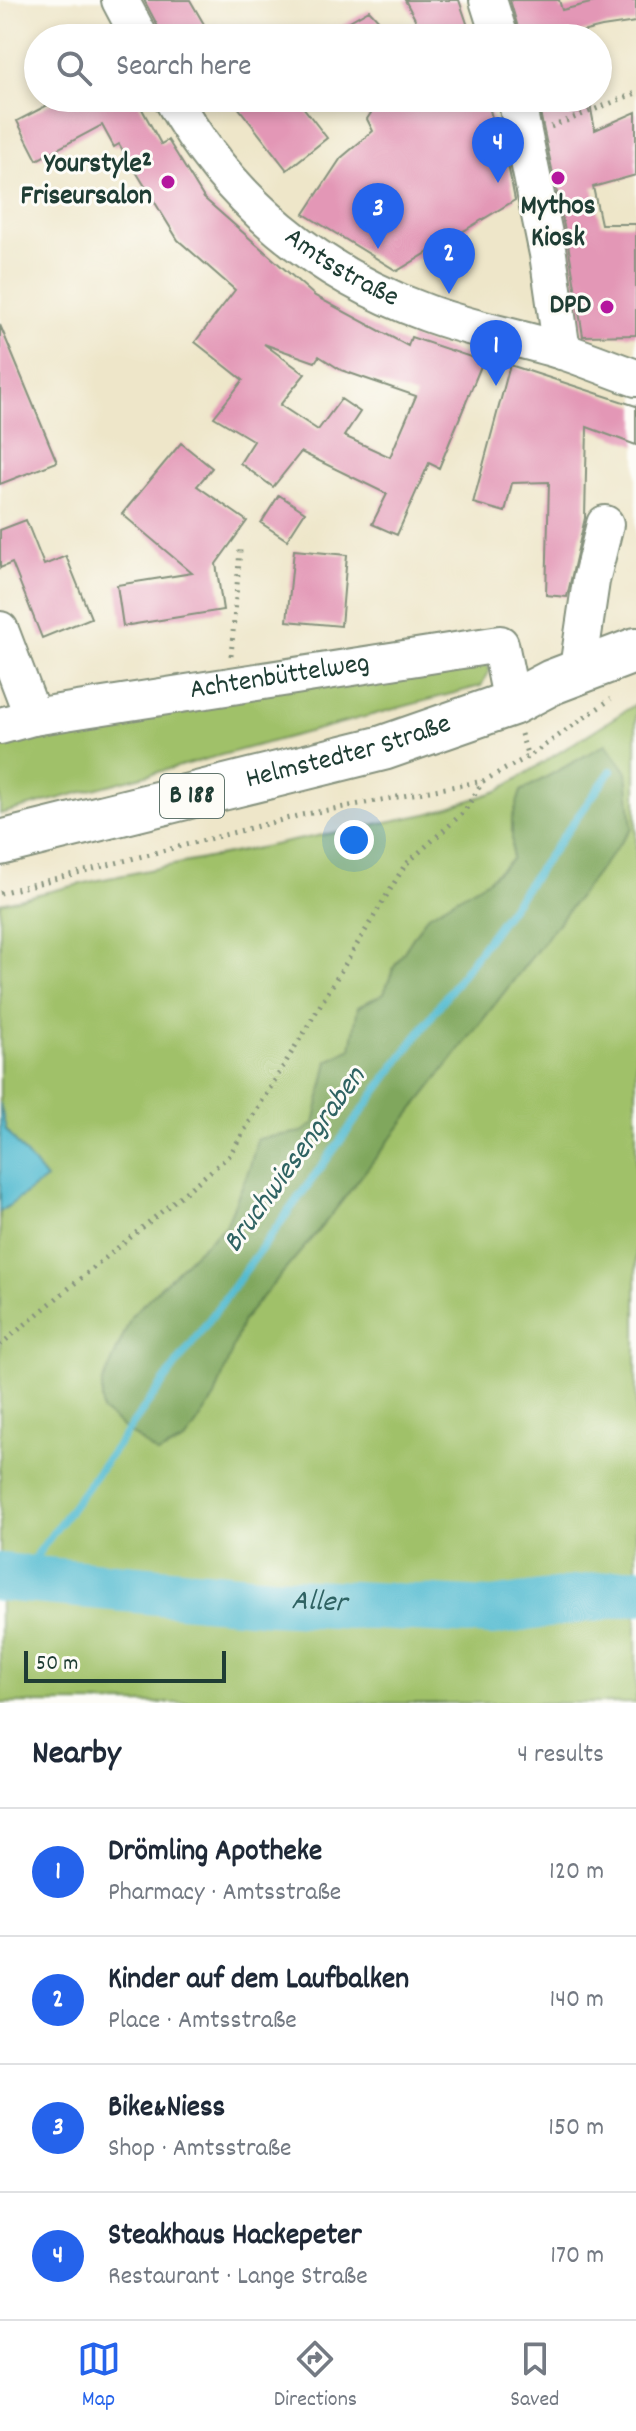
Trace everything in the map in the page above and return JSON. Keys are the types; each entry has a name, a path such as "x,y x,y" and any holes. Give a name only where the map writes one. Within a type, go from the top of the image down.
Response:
{"main road":[{"name":"Helmstedter Straße","path":"0,843 383,748 512,703 565,672 636,619"},
{"name":"Helmstedter Straße","path":"565,672 636,650"}],"street":[{"path":"120,0 133,24"},
{"path":"488,0 496,24"},
{"name":"Amtsstraße","path":"181,112 226,178 274,227 358,283 427,314 562,351 629,374"},
{"path":"519,112 548,254 562,351"},
{"path":"565,672 605,524"},
{"path":"0,630 16,721"},
{"name":"Achtenbüttelweg","path":"16,721 500,644 512,703"}],"path":[{"path":"612,103 636,93"},
{"path":"525,137 588,112"},
{"path":"229,685 240,550"},
{"path":"0,893 301,815 483,781 528,757 623,692"},
{"path":"0,1345 229,1156 405,865 464,812 483,781"}],"green space":[{"path":"471,654 490,669 481,686 0,814 0,737"},
{"path":"636,704 636,1703 0,1703 0,903 431,813 498,791"},
{"path":"606,744 627,772 632,828 328,1219 243,1320 215,1397 186,1440 158,1454 102,1411 102,1385 132,1315 226,1225 250,1167 257,1139 302,1132 314,1124 328,1061 351,1049 358,1007 384,993 394,967 427,916 488,880 512,859 512,819 521,791"}],"water":[{"path":"0,1103 6,1130 46,1179 0,1212"}],"building":[{"path":"144,0 190,0 204,24 157,24"},
{"path":"405,0 459,0 467,24 418,24"},
{"path":"510,0 559,0 562,10 603,0 636,0 636,22 612,26 517,24"},
{"path":"369,10 382,24 344,24"},
{"path":"34,112 144,112 161,144 168,140 204,198 315,296 408,346 411,337 483,361 439,468 429,463 397,535 372,524 387,494 301,452 273,487 240,463 254,441 214,417 243,380 195,342 235,290 178,240 119,144 114,147 102,125 37,160 17,121","holes":["264,344 315,362 319,356 341,370 416,396 390,457 344,436 360,412 341,399 318,430 280,405 305,374"]},
{"path":"242,112 307,112 327,138 287,170"},
{"path":"372,112 490,112 502,158 506,155 515,200 397,271 304,214 341,158 373,131 367,119"},
{"path":"540,112 592,112 595,130 636,112 636,175 593,187 601,224 636,224 636,335 583,336 569,250"},
{"path":"0,325 57,462 0,484"},
{"path":"510,365 636,406 636,445 587,427 585,518 567,597 546,595 549,482 512,483 505,512 473,503"},
{"path":"181,443 212,468 197,486 247,521 216,564 223,610 123,626 117,585 192,573 122,514"},
{"path":"279,495 305,512 287,540 261,523"},
{"path":"26,520 44,565 66,556 91,618 42,638 12,563 0,568 0,530"},
{"path":"294,550 347,555 341,626 287,621"}],"waterway":[{"name":"Bruchwiesengraben","path":"20,1578 611,771"},
{"name":"Aller","path":"0,1577 272,1601 492,1612 636,1591"}],"place":[{"name":"Mythos Kiosk","path":"558,178"},
{"name":"Yourstyle² Friseursalon","path":"168,182"},
{"name":"Steakhaus Hackepeter","path":"498,183"},
{"name":"Bike&Niess","path":"378,249"},
{"name":"Kinder auf dem Laufbalken","path":"449,294"},
{"name":"DPD","path":"607,307"},
{"name":"Drömling Apotheke","path":"496,386"}]}
